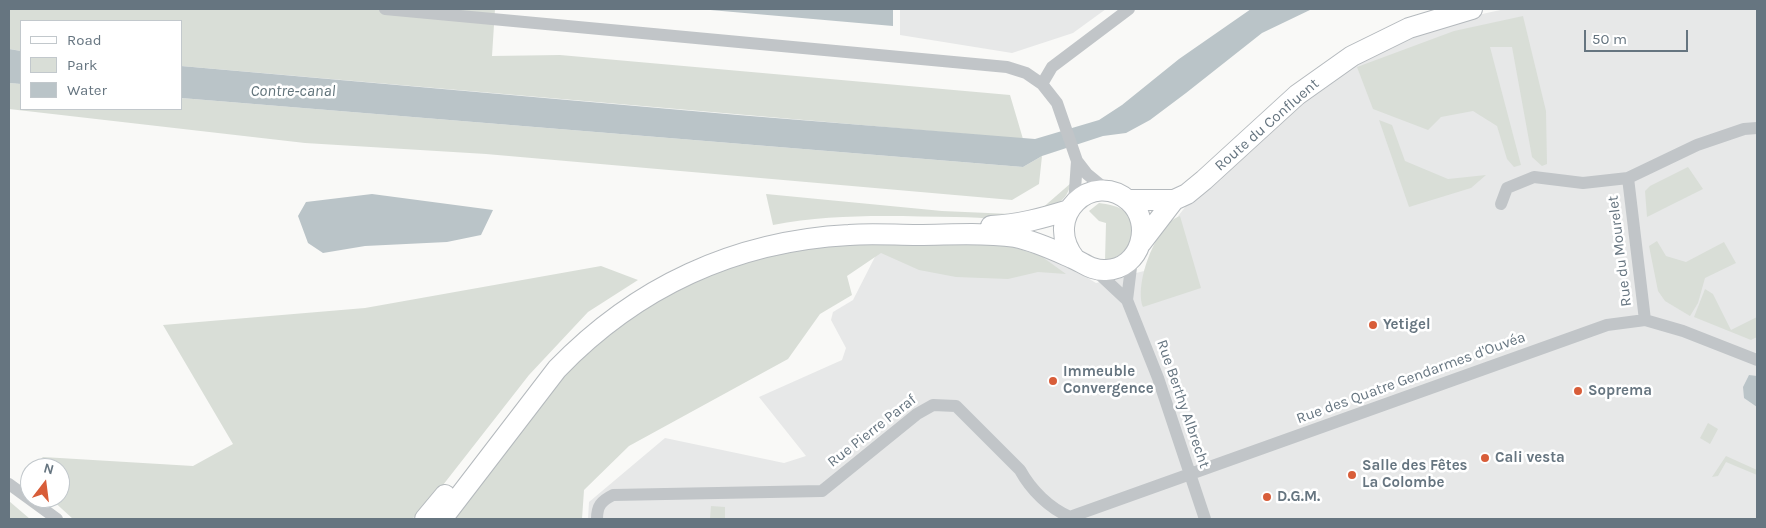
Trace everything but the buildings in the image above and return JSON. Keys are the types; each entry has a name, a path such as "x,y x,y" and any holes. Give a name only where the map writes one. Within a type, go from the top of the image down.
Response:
{"main road":[{"name":"Route du Confluent","path":"1136,250 1174,200 1187,194 1204,180 1297,95 1352,56 1409,28 1472,9"},
{"path":"1075,259 1064,241 1065,220 1072,207 1084,196 1096,192 1109,192 1128,200 1174,200"},
{"path":"442,519 557,369 612,319 653,292 720,259 788,242 849,234 980,235 1014,237 1038,243 1095,270 1114,268 1136,250 1143,231 1141,219 1136,209 1128,200"},
{"path":"425,519 567,344 626,297 672,270 731,245 796,230 851,225 1010,225 1072,207"}],"street":[{"path":"385,9 1007,67 1026,73 1042,84 1057,103 1076,156 1087,174 1109,192"},
{"path":"1042,84 1052,67 1129,9"},
{"path":"1501,204 1507,188 1534,177 1583,183 1628,178 1697,145 1744,129 1757,128"},
{"path":"1072,207 1076,156"},
{"name":"Rue du Mourelet","path":"1628,178 1645,320 1683,331 1757,360"},
{"name":"Rue Berthy Albrecht","path":"1127,300 1136,250"},
{"name":"Rue Berthy Albrecht","path":"1095,270 1127,300 1148,351 1205,519"},
{"name":"Rue des Quatre Gendarmes d'Ouvéa","path":"1190,474 1607,325 1645,320"},
{"name":"Rue Pierre Paraf","path":"597,519 597,510 602,500 613,495 822,491 917,414 932,405 956,406 1020,470 1026,481 1042,498 1059,512 1070,517 1190,474"},
{"path":"9,484 57,519"}],"shaded area":[{"path":"900,9 1106,9 1073,33 1012,53 900,35"},
{"path":"1505,9 1757,9 1757,519 588,519 589,502 665,438 784,463 806,456 759,397 842,360 846,348 831,320 833,312 853,300 880,247 998,245 1046,253 1096,283 1144,271 1156,244 1190,201 1303,100 1385,47 1473,16"}],"green space":[{"path":"9,9 495,9 492,56 560,55 1010,95 1023,139 182,66 182,20 20,20 20,51 9,49"},
{"path":"1523,16 1546,111 1547,164 1542,166 1532,157 1512,47 1490,47 1521,165 1514,167 1507,159 1497,126 1473,111 1441,117 1428,130 1373,109 1357,67 1454,31"},
{"path":"9,83 20,84 20,110 182,110 182,98 1023,167 1042,156 1039,184 1012,200 486,154 305,143 9,109"},
{"path":"1379,120 1392,125 1405,161 1448,179 1486,175 1471,188 1409,207"},
{"path":"1688,167 1703,189 1647,217 1645,191 1650,186"},
{"path":"1071,183 1064,198 1052,206 1040,210"},
{"path":"766,194 942,211 1011,214 1029,211 1032,215 1004,219 864,216 796,221 773,225"},
{"path":"1099,203 1123,210 1128,216 1132,232 1129,243 1123,252 1105,261 1106,223 1099,221 1089,211"},
{"path":"1180,216 1201,288 1143,307 1141,297 1142,284 1149,256 1163,230 1171,221"},
{"path":"994,241 1041,256 1066,274 1038,272 1008,279 956,277 919,270 881,253 847,276 852,295 820,314 788,359 629,446 584,490 582,519 453,519 556,384 588,351 626,319 687,284 743,260 826,244"},
{"path":"1657,241 1666,256 1686,262 1724,242 1736,263 1705,278 1698,303 1690,316 1665,301 1658,291 1649,246"},
{"path":"601,266 638,280 588,312 529,375 425,508 412,519 73,519 61,508 70,508 70,459 193,466 233,444 163,325 365,308"},
{"path":"1705,289 1713,294 1731,330 1757,317 1757,337 1751,340 1694,317"},
{"path":"1708,423 1718,429 1710,444 1700,438"},
{"path":"1726,456 1757,470 1757,475 1726,462 1718,476 1712,477"},
{"path":"9,501 30,519 9,519"},
{"path":"711,506 725,507 725,519 710,519"}],"water":[{"path":"699,9 893,9 893,26"},
{"name":"Contre-canal","path":"1251,9 1312,9 1262,33 1150,120 1126,133 1103,136 1042,156 1023,167 182,98 182,66 1035,139 1099,120 1122,105 1179,59"},
{"path":"9,49 20,51 20,84 9,83"},
{"path":"372,194 493,210 481,235 447,242 365,246 323,253 308,243 298,216 306,202"},
{"path":"1749,375 1757,376 1757,407 1744,398 1743,387"}],"place":[{"name":"Yetigel","path":"1373,325"},
{"name":"Immeuble Convergence","path":"1053,381"},
{"name":"Soprema","path":"1578,391"},
{"name":"Cali vesta","path":"1485,458"},
{"name":"Salle des Fêtes La Colombe","path":"1352,475"},
{"name":"D.G.M.","path":"1267,497"}]}
